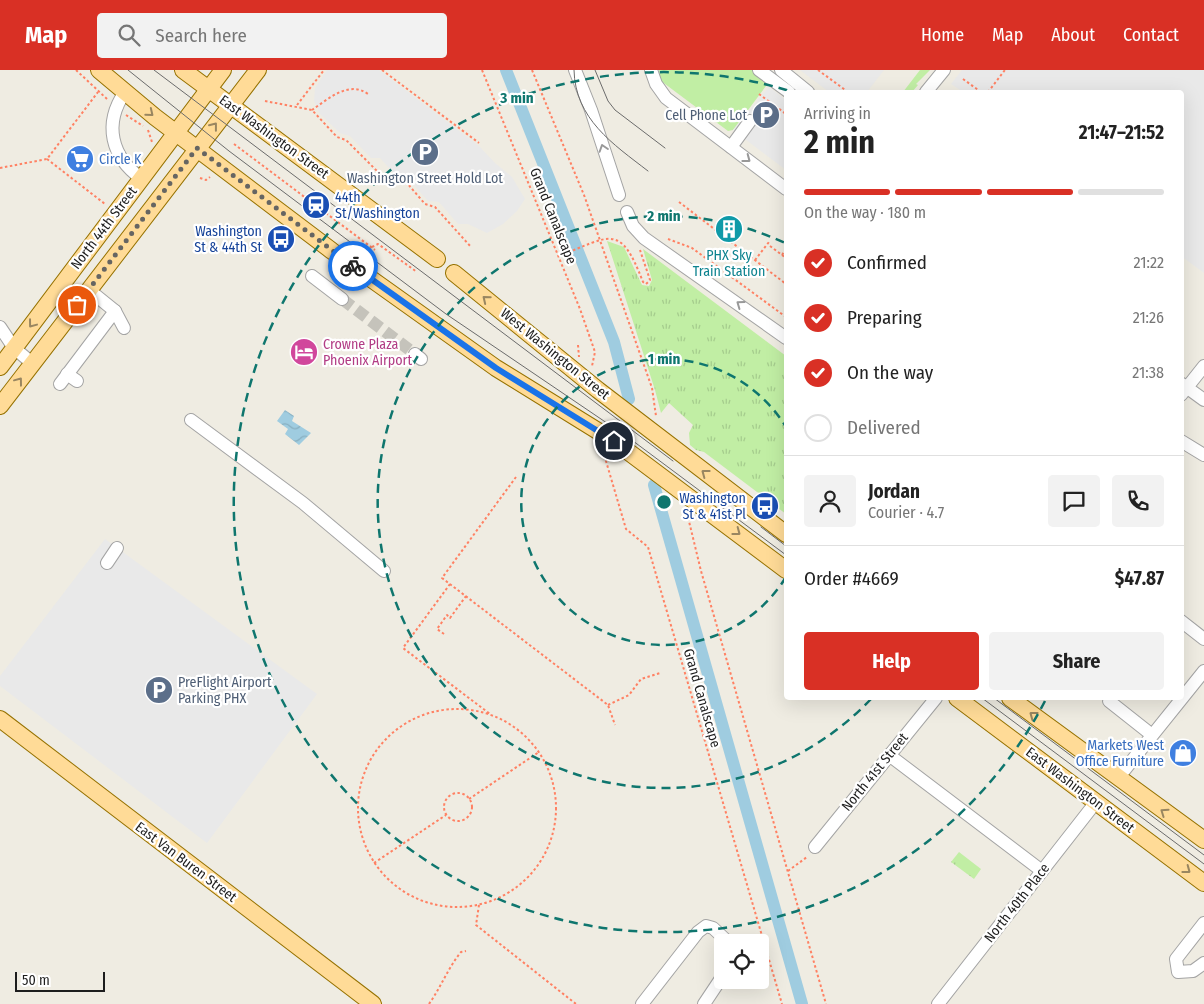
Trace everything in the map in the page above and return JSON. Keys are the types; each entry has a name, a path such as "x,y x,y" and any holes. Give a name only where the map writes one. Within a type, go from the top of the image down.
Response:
{"main road":[{"path":"99,70 176,133 332,251 496,368 680,490 692,505 784,569"},
{"name":"East Washington Street","path":"183,70 437,259"},
{"name":"North 44th Street","path":"0,367 7,346 142,179 223,70"},
{"name":"North 44th Street","path":"0,406 258,70"},
{"name":"West Washington Street","path":"454,272 598,390 784,532"},
{"name":"East Washington Street","path":"960,700 1204,883"},
{"path":"1013,700 1204,840"},
{"name":"East Van Buren Street","path":"0,719 373,1004"}],"street":[{"path":"574,70 591,110 619,194"},
{"path":"650,70 656,84 666,98 784,187"},
{"path":"759,70 786,90"},
{"path":"781,70 806,90"},
{"path":"928,90 944,70"},
{"path":"125,92 115,106 111,123 121,160 142,179"},
{"path":"731,147 750,121"},
{"path":"626,212 633,226 644,238 784,337"},
{"path":"312,276 342,299"},
{"path":"88,290 115,311 124,328"},
{"path":"68,380 115,311"},
{"path":"0,327 7,346 32,363"},
{"path":"1184,388 1204,366"},
{"path":"1184,390 1204,400"},
{"path":"191,420 304,503 384,571"},
{"path":"1184,444 1204,455"},
{"path":"107,563 117,548"},
{"path":"1184,623 1204,639"},
{"path":"1186,686 1204,671"},
{"name":"North 41st Street","path":"815,847 934,700"},
{"path":"1118,778 1176,700"},
{"path":"1109,701 1152,735"},
{"path":"889,755 1042,871"},
{"name":"North 40th Place","path":"938,1004 1096,802"},
{"path":"1204,923 1176,959 1178,972 1193,971 1204,963"},
{"path":"642,1004 698,932 706,926 713,928 719,934"},
{"path":"704,1004 714,989"}],"path":[{"path":"297,105 324,70"},
{"path":"382,70 479,143"},
{"name":"Grand Canalscape","path":"482,70 559,256 595,352 595,362 590,371"},
{"path":"532,70 584,195 652,388 657,419"},
{"path":"818,70 845,90"},
{"path":"990,90 1005,70"},
{"path":"963,79 978,90"},
{"path":"312,110 346,89 362,90 368,94"},
{"path":"0,168 47,159 98,92"},
{"path":"759,94 784,113"},
{"path":"265,101 297,105 312,110 337,137 346,140 387,181 406,183 425,204 436,207 471,247"},
{"path":"148,128 153,143"},
{"path":"234,144 375,250"},
{"path":"47,159 107,205"},
{"path":"200,178 206,180 210,177"},
{"path":"679,202 784,282"},
{"path":"662,236 692,248 784,316"},
{"path":"559,256 610,238 625,245 632,255 643,282 646,284 650,280 640,254 642,246"},
{"path":"755,260 769,242"},
{"path":"625,245 629,243"},
{"path":"372,247 378,244 417,272"},
{"path":"770,246 782,255 784,252"},
{"name":"Grand Canalscape","path":"608,443 626,529 648,547 782,1004"},
{"path":"516,477 442,578 608,705 614,725"},
{"path":"692,505 689,527 826,1004"},
{"path":"450,584 403,648 490,714 511,725 539,752 552,780 556,802 555,825 548,847 537,867 524,882 507,894 479,904 448,907 426,903 406,894 395,885 374,863 364,845 358,824 357,802 361,780 368,762 378,746 400,726 426,713 445,709 468,709 490,714"},
{"path":"444,634 437,629 447,615 450,618 466,596"},
{"path":"608,705 629,695 642,679 660,673"},
{"path":"469,799 539,752"},
{"path":"461,793 469,799 472,808 468,817 458,821 446,815 443,805 448,796 461,793"},
{"path":"374,863 446,815"},
{"path":"788,871 802,863 815,847"},
{"path":"479,904 476,925 576,1004"},
{"path":"428,1004 441,988 452,963 461,952 466,951"}],"green space":[{"path":"659,70 752,70 769,82 733,130 728,131 661,81"},
{"path":"920,70 930,70 916,84 918,85 914,90 905,90"},
{"path":"607,241 624,247 642,285 649,286 652,280 643,249 784,355 784,512 774,505 770,497 757,492 704,452 696,450 690,445 689,433 693,425 669,403 661,413"},
{"path":"959,852 981,869 974,879 951,862"}],"shaded area":[{"name":"Washington Street Hold Lot","path":"327,70 379,70 479,146 512,177 525,199 517,211 503,224 487,233 468,224 458,224 439,202 428,201 409,180 399,179 380,158 371,158 350,136 340,133 320,114 314,101 315,88"},
{"path":"800,70 884,70 869,90 826,90"},
{"path":"962,70 1204,70 1204,273 1184,258 1184,90 960,90 951,84"},
{"name":"Cell Phone Lot","path":"769,87 784,98 784,168 733,130"},
{"name":"PreFlight Airport Parking PHX","path":"105,539 317,694 207,843 0,686 0,676"}],"water":[{"path":"285,410 294,416 292,421 311,433 299,445 285,434 288,429 277,421"}],"waterway":[{"path":"506,70 614,342 629,399"},
{"path":"654,485 802,1004"}],"tunnel":[{"path":"342,299 415,354"}],"tram line":[{"path":"128,70 229,151 446,314 629,438 784,554"},
{"path":"154,70 673,461"},
{"path":"574,70 576,87 581,103 598,129 648,171"},
{"path":"595,70 608,101 615,110 665,148"},
{"path":"761,527 784,544"},
{"path":"985,700 1204,864"},
{"path":"997,700 1204,855"}],"way so far":[{"path":"77,305 197,148 353,266"}],"place":[{"name":"Cell Phone Lot","path":"766,115"},
{"name":"Washington Street Hold Lot","path":"425,152"},
{"name":"Circle K","path":"80,159"},
{"name":"44th St/Washington","path":"316,205"},
{"name":"PHX Sky Train Station","path":"729,229"},
{"name":"Washington St & 44th St","path":"281,239"},
{"name":"Crowne Plaza Phoenix Airport","path":"304,352"},
{"name":"Washington St & 41st Pl","path":"765,506"},
{"name":"PreFlight Airport Parking PHX","path":"159,690"},
{"name":"Markets West Office Furniture","path":"1183,753"}],"route":[{"path":"353,266 496,368 572,413 614,441"}]}
